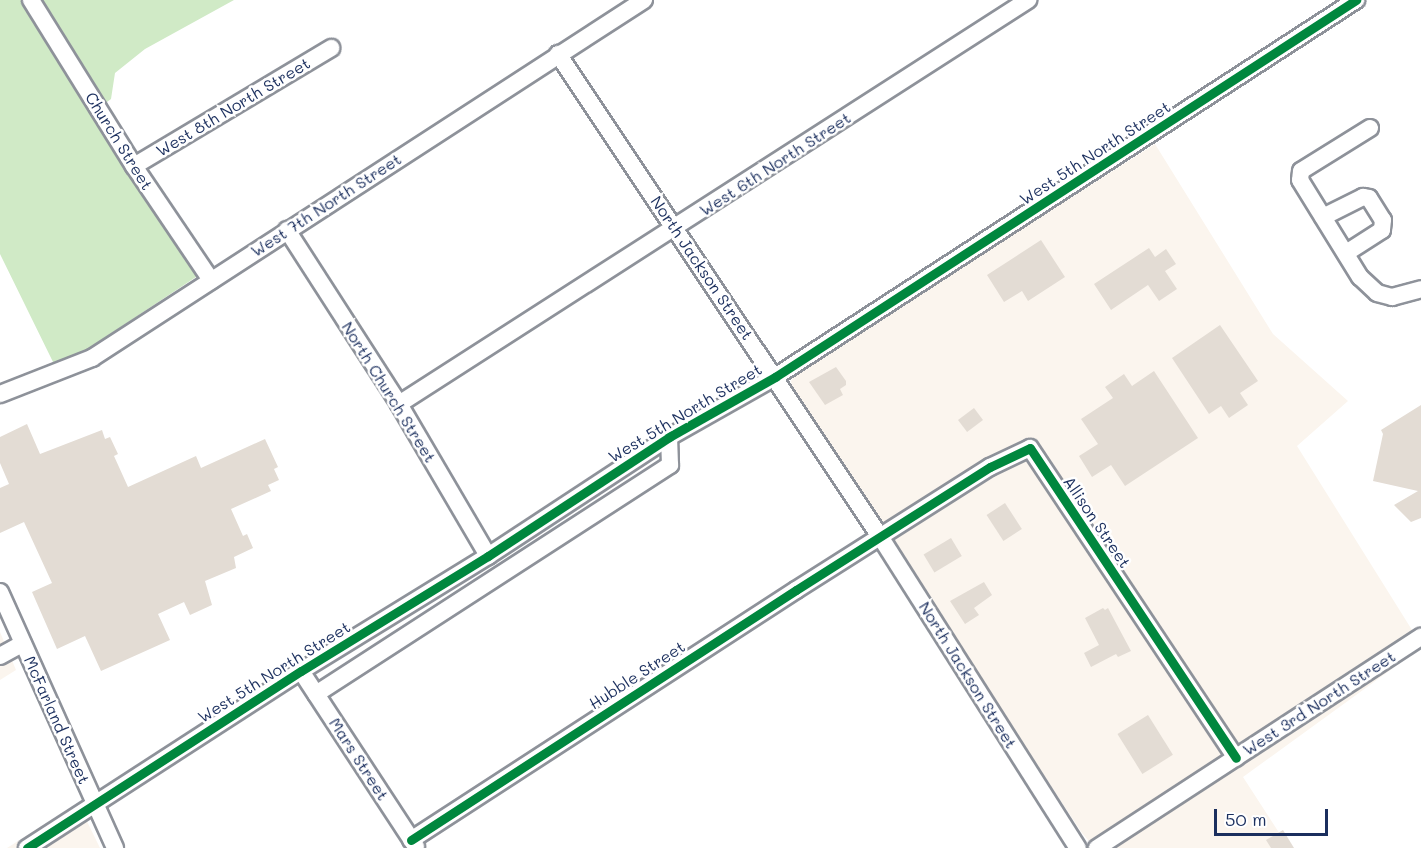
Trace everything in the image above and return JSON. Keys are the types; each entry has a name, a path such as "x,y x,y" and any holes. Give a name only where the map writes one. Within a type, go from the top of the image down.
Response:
{"street":[{"name":"Church Street","path":"31,0 134,166 211,280"},
{"name":"West 7th North Street","path":"0,394 92,358 644,0"},
{"name":"West 6th North Street","path":"399,404 675,229 1028,0"},
{"name":"West 5th North Street","path":"27,848 301,671 488,556 669,437 775,377 1356,0"},
{"name":"West 8th North Street","path":"134,166 331,48"},
{"name":"North Jackson Street","path":"558,54 775,377 818,447 881,538 1078,848"},
{"path":"1370,128 1301,171 1300,180 1360,277 1377,293 1392,297 1421,289"},
{"path":"1323,217 1363,197 1369,198 1383,220 1382,230 1346,253"},
{"name":"North Church Street","path":"287,230 399,404 488,556"},
{"path":"316,694 670,465 669,437"},
{"name":"Allison Street","path":"881,538 990,467 1030,448 1236,758"},
{"name":"Hubble Street","path":"414,844 796,590 881,538"},
{"name":"McFarland Street","path":"0,592 115,848"},
{"name":"West 3rd North Street","path":"1097,848 1420,640"},
{"path":"0,656 23,643"},
{"name":"Mars Street","path":"301,671 414,844"}],"shaded area":[{"path":"1155,144 1273,334 1348,401 1297,446 1412,630 1418,650 1243,777 1289,848 1095,848 1082,833 864,503 792,389 791,381 795,374"},
{"path":"0,632 16,670 0,680"},
{"path":"78,803 100,848 7,848"}],"green space":[{"path":"0,0 234,0 145,49 115,73 111,99 91,114 199,275 89,348 54,364 0,254"}],"building":[{"path":"1041,240 1065,277 1028,301 1022,291 1004,302 987,275"},
{"path":"1149,248 1155,257 1166,249 1176,264 1165,271 1177,289 1159,301 1148,285 1111,310 1094,284"},
{"path":"1220,325 1258,381 1240,393 1248,405 1229,418 1221,406 1209,414 1172,358"},
{"path":"836,367 846,381 846,385 840,389 843,395 825,405 809,382"},
{"path":"1154,371 1198,438 1125,486 1111,465 1092,477 1079,456 1098,444 1081,419 1113,398 1105,387 1124,374 1132,386"},
{"path":"1421,405 1421,518 1411,522 1394,505 1418,491 1373,481 1383,434 1381,430"},
{"path":"974,408 983,420 967,432 958,420"},
{"path":"27,424 40,454 102,430 105,439 110,437 118,454 114,456 128,487 196,456 201,468 265,439 278,467 274,469 279,480 268,485 271,491 231,509 243,536 247,534 253,548 234,557 236,568 205,581 212,605 190,615 184,602 158,614 170,640 101,671 85,636 57,649 32,592 52,583 24,522 0,533 0,488 9,484 0,463 0,437"},
{"path":"1005,503 1022,529 1003,541 987,515"},
{"path":"951,538 962,556 934,572 924,554"},
{"path":"984,582 992,595 974,608 979,615 965,624 950,601"},
{"path":"1103,608 1105,610 1108,608 1131,651 1118,657 1116,654 1091,667 1084,653 1099,645 1085,618"},
{"path":"1148,715 1173,755 1142,774 1117,734"},
{"path":"1283,830 1294,848 1271,848 1266,840"}],"cycle path":[{"path":"27,848 301,671 488,556 669,437 775,377 1356,0"},
{"path":"411,840 990,467 1030,448 1236,758"}]}
